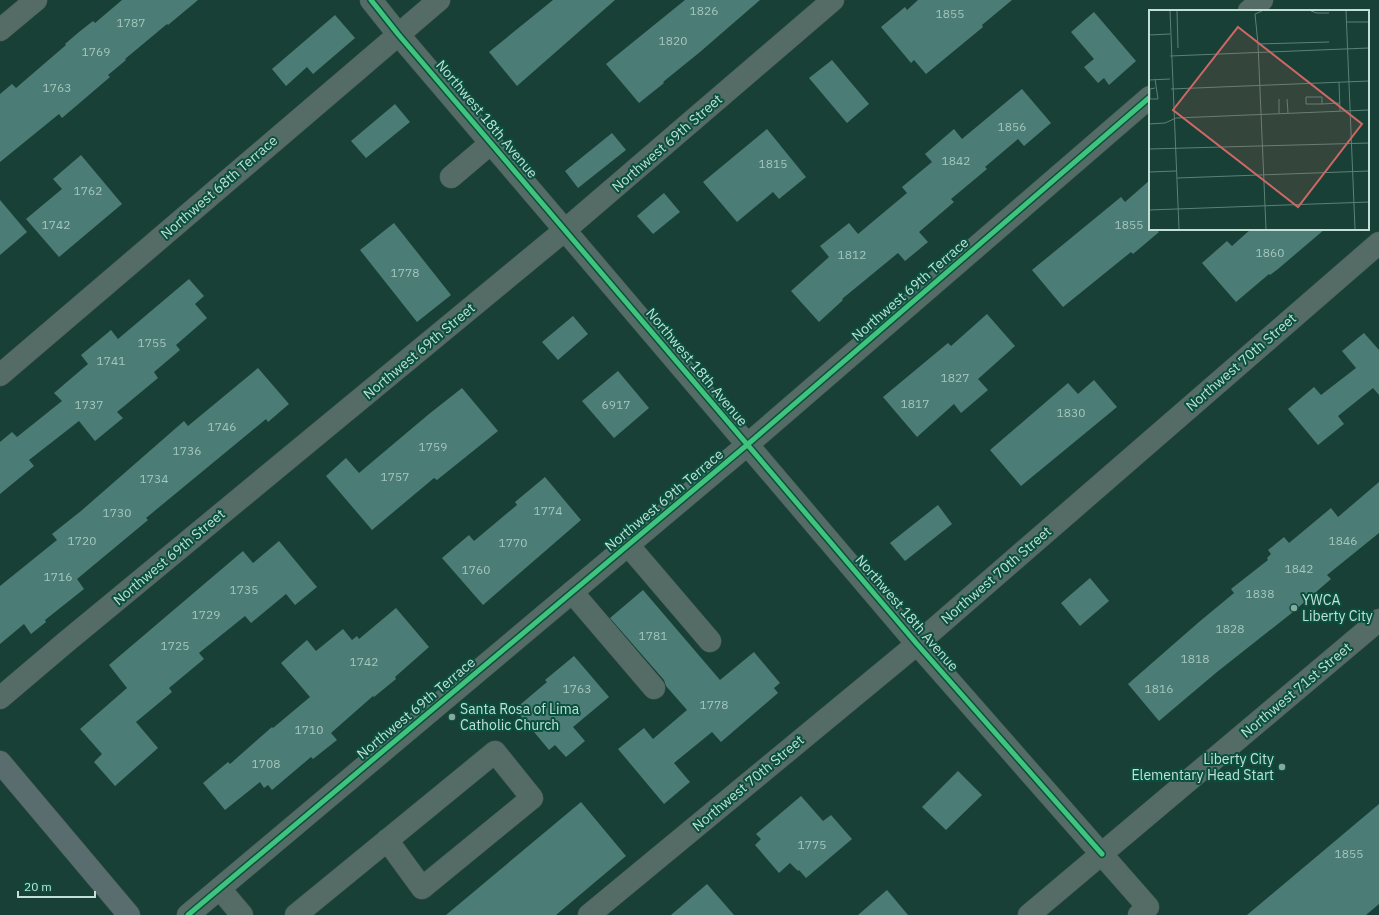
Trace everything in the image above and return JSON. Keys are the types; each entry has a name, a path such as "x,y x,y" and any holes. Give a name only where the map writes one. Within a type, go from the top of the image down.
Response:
{"main road":[{"path":"0,762 129,915"}],"street":[{"path":"0,30 36,0"},
{"name":"Northwest 18th Avenue","path":"371,0 398,34 917,644 1102,854 1148,912"},
{"name":"Northwest 68th Terrace","path":"0,375 439,0"},
{"name":"Northwest 69th Street","path":"0,698 565,230 833,0"},
{"path":"1250,10 1262,0"},
{"name":"Northwest 69th Terrace","path":"188,915 747,445 1149,98"},
{"path":"450,177 491,143"},
{"name":"Northwest 70th Street","path":"589,915 917,644 1379,243"},
{"path":"628,545 710,641"},
{"path":"572,592 654,688"},
{"name":"Northwest 71st Street","path":"1029,915 1379,620"},
{"path":"296,915 387,840 495,752 532,798 422,888 387,840"},
{"path":"220,889 242,915"}],"building":[{"path":"122,0 198,0 125,59 126,60 108,75 110,77 62,118 59,114 0,162 0,94 12,84 16,88 79,32 93,21 95,23"},
{"path":"553,0 615,0 517,86 489,52"},
{"path":"685,0 760,0 639,103 606,64"},
{"path":"918,0 1012,0 982,25 983,27 926,74 914,60 911,63 881,27 905,7 907,10"},
{"path":"1094,12 1136,61 1109,85 1104,78 1098,83 1084,67 1094,59 1071,32"},
{"path":"335,15 355,38 313,74 307,67 286,86 272,69"},
{"path":"832,60 869,104 847,123 809,78"},
{"path":"1022,89 1051,123 1024,146 1018,139 985,167 987,169 951,199 954,202 919,232 928,242 905,261 898,253 842,299 843,300 819,322 791,291 829,257 820,246 849,223 858,234 907,193 902,187 932,162 925,154 954,129 962,139"},
{"path":"395,104 410,122 366,158 351,141"},
{"path":"767,129 806,177 779,199 773,192 737,222 703,182"},
{"path":"612,133 626,150 578,188 565,171"},
{"path":"81,155 122,204 59,257 26,219 62,189 53,179"},
{"path":"1149,181 1149,230 1157,230 1159,232 1133,254 1131,252 1063,307 1032,270 1121,197 1125,202"},
{"path":"664,193 680,212 653,234 637,216"},
{"path":"0,200 27,232 0,255"},
{"path":"394,223 451,295 417,322 360,250"},
{"path":"1250,230 1324,230 1236,302 1202,263 1227,241 1232,246"},
{"path":"189,279 204,296 195,304 207,318 176,345 180,350 154,372 158,378 117,412 123,418 95,441 79,421 29,460 34,466 0,494 0,442 12,432 17,437 62,401 54,393 88,364 81,355 111,330 118,339"},
{"path":"987,314 1015,346 978,379 988,390 961,413 954,404 917,437 883,397 948,343 951,346"},
{"path":"573,316 588,334 558,360 542,342"},
{"path":"1364,333 1379,350 1379,395 1373,388 1338,416 1344,424 1318,445 1288,409 1314,387 1321,395 1356,368 1342,351"},
{"path":"258,368 289,404 268,422 266,419 146,518 148,520 77,579 84,589 45,620 46,622 31,634 24,624 0,644 0,586 57,540 52,534 81,511 184,421 188,426"},
{"path":"618,371 649,408 614,438 582,401"},
{"path":"1094,380 1117,407 1021,486 990,450 1068,383 1078,394"},
{"path":"462,388 498,431 437,480 434,478 372,530 326,476 346,458 359,473"},
{"path":"545,477 581,520 483,605 442,558 469,535 474,541 517,505 515,502"},
{"path":"1379,482 1379,533 1327,575 1331,579 1293,612 1217,672 1159,721 1128,684 1234,593 1231,589 1268,560 1267,558 1271,554 1268,550 1284,537 1289,543 1331,508 1338,517"},
{"path":"938,505 952,524 905,561 890,543"},
{"path":"279,541 317,587 295,605 286,594 251,623 245,616 199,653 204,659 169,688 172,692 136,722 158,748 115,786 94,762 102,754 80,729 127,688 109,665 243,551 253,563"},
{"path":"1090,578 1109,601 1080,626 1061,603"},
{"path":"643,590 720,680 754,652 780,683 774,688 778,693 721,742 712,732 674,763 690,782 664,804 618,749 644,728 653,739 687,710 666,686 664,680 610,618"},
{"path":"396,608 429,647 395,677 396,679 374,697 373,696 331,733 337,740 313,759 311,757 272,790 268,785 264,788 260,782 225,810 203,783 228,762 230,764 272,727 273,728 310,697 281,663 307,640 316,651 343,629 352,640 357,636 359,639"},
{"path":"574,656 609,697 573,727 585,741 566,757 555,745 549,750 515,709 547,682 545,680"},
{"path":"958,771 982,795 946,830 922,807"},
{"path":"801,796 823,821 831,815 852,839 806,878 790,863 779,873 755,845 761,839 756,834"},
{"path":"581,802 626,856 556,915 446,915"},
{"path":"1379,804 1379,904 1366,915 1247,915"},
{"path":"707,884 734,915 671,915"},
{"path":"887,890 908,915 858,915"}],"cycle path":[{"path":"371,0 398,34 917,644 1102,854"},
{"path":"188,915 747,445 1149,98"}],"place":[{"name":"YWCA Liberty City","path":"1294,608"},
{"name":"Santa Rosa of Lima Catholic Church","path":"452,717"},
{"name":"Liberty City Elementary Head Start","path":"1282,767"}]}
